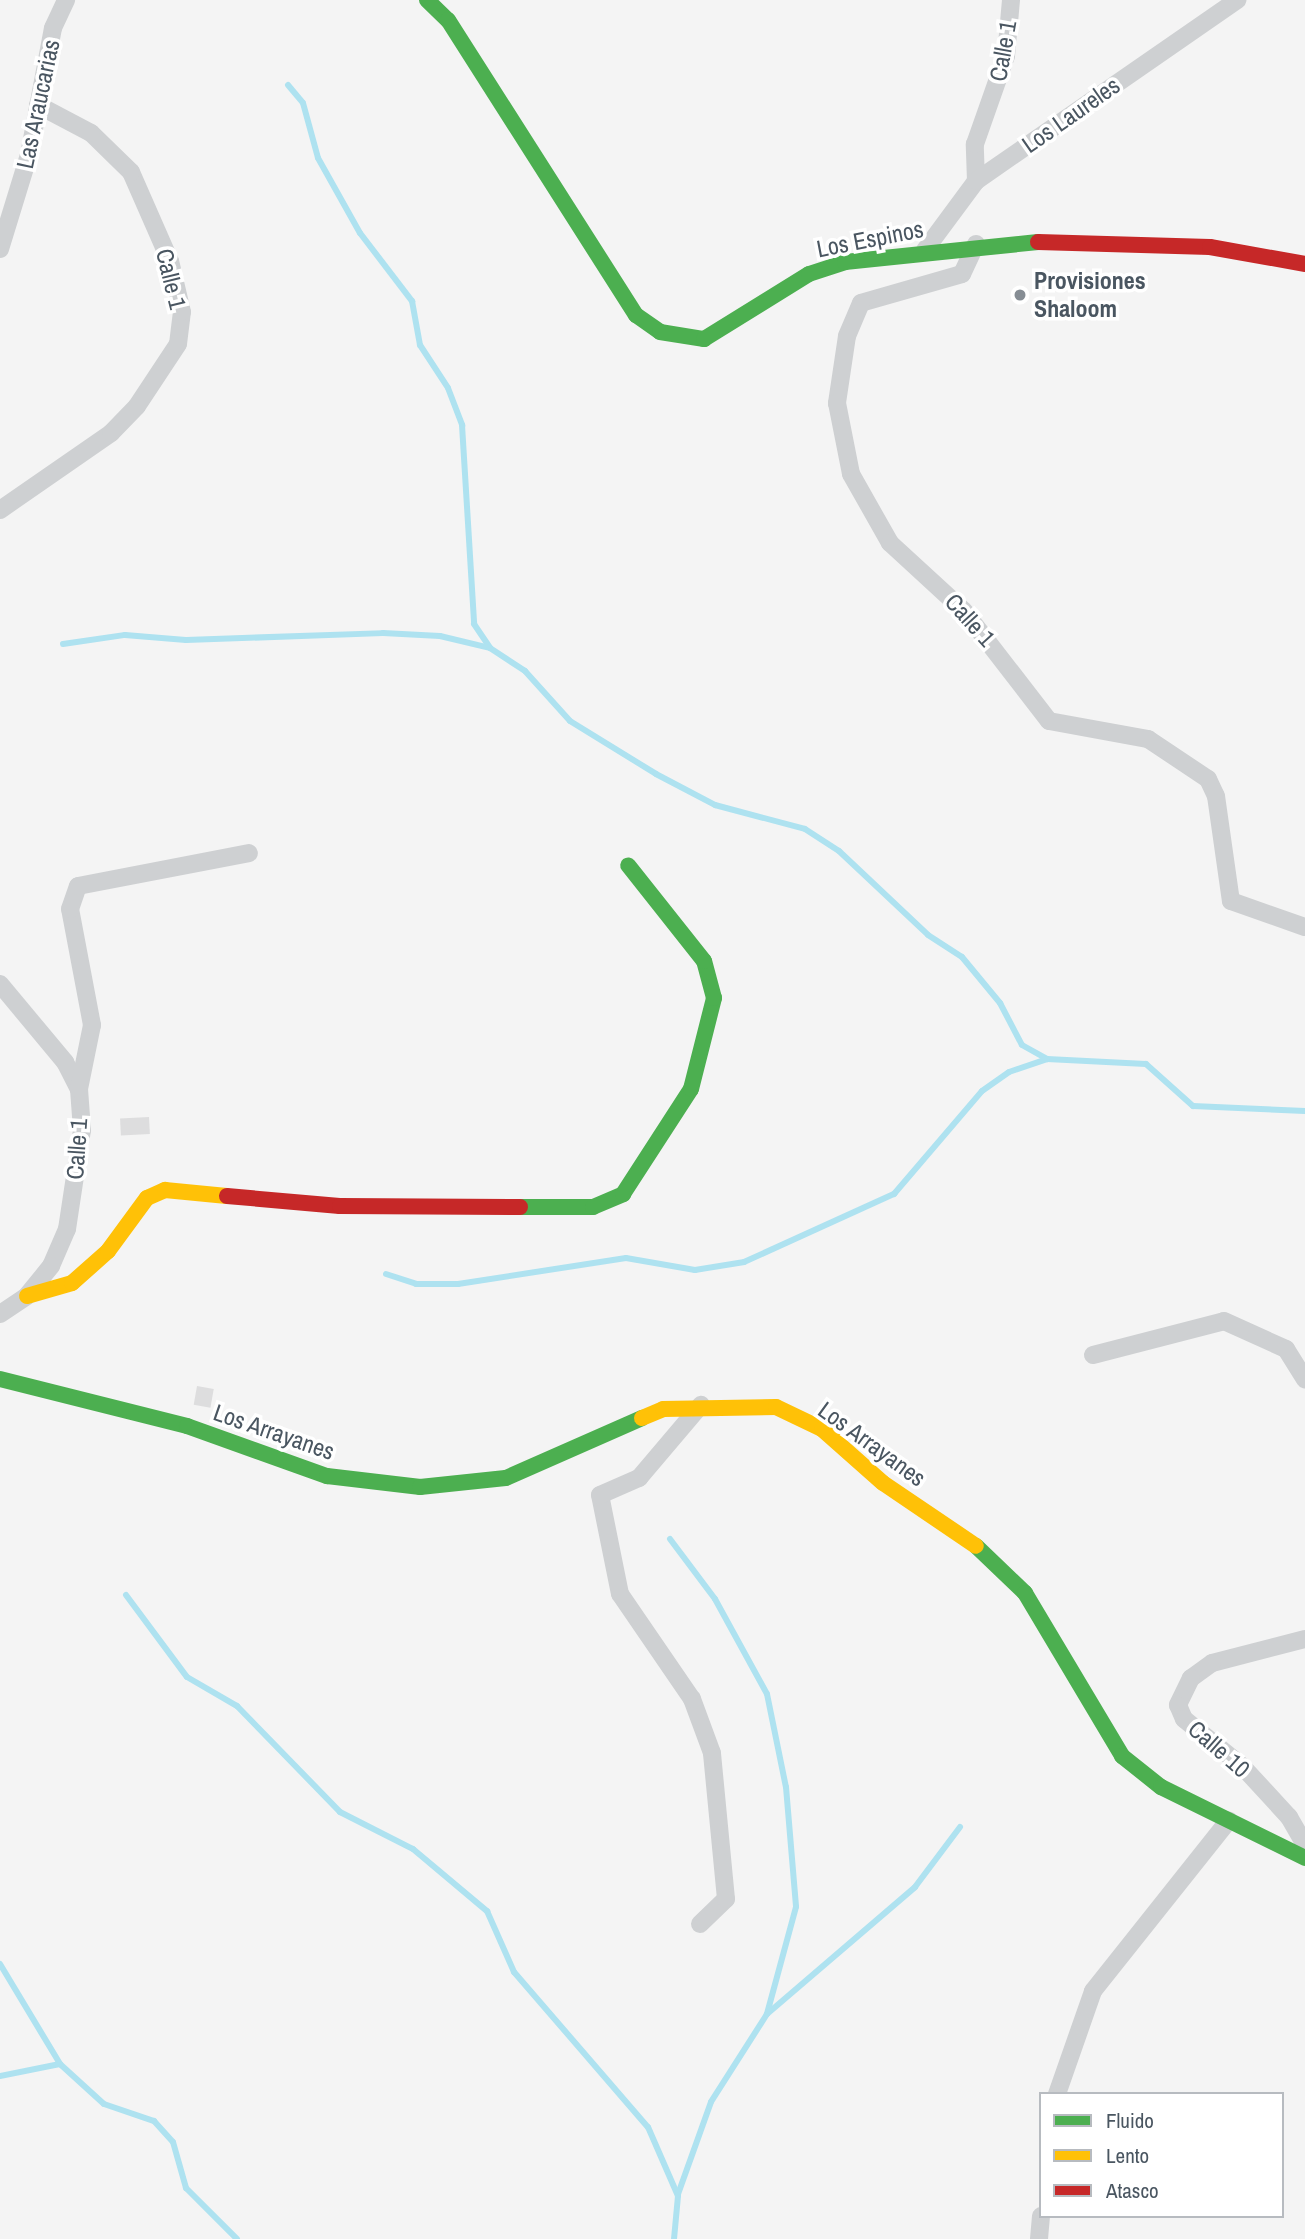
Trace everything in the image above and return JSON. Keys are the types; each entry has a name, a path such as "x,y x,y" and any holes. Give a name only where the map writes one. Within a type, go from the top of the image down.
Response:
{"street":[{"name":"Las Araucarias","path":"0,249 38,105 53,28 66,0"},
{"name":"Los Espinos","path":"427,0 448,20 636,315 660,332 704,339 729,329 809,274 845,262 976,244 1196,246 1305,264"},
{"name":"Calle 1","path":"976,181 975,144 1006,56 1011,0"},
{"name":"Los Laureles","path":"925,250 976,181 1237,0"},
{"name":"Calle 1","path":"0,510 111,433 137,406 178,344 182,312 170,261 131,172 91,133 38,105"},
{"name":"Calle 1","path":"976,244 962,274 861,303 847,337 837,404 851,474 890,543 964,611 1033,707 1049,721 1148,739 1208,779 1216,796 1231,901 1305,927"},
{"path":"79,1089 92,1025 70,909 78,886 250,853"},
{"path":"27,1296 72,1283 108,1251 147,1198 165,1190 340,1206 593,1207 623,1194 691,1088 714,998 704,961 628,865"},
{"name":"Calle 1","path":"0,984 65,1062 79,1089 82,1130 67,1230 27,1296 0,1314"},
{"path":"1093,1355 1224,1321 1286,1349 1305,1380"},
{"name":"Los Arrayanes","path":"0,1379 187,1426 327,1476 419,1487 506,1478 621,1423 663,1409 701,1405 776,1407 822,1429 883,1483 971,1541 1025,1593 1052,1630 1096,1721 1122,1756 1161,1787 1305,1858"},
{"path":"700,1924 726,1899 712,1753 692,1699 620,1594 600,1495 639,1478 701,1405"},
{"name":"Calle 10","path":"1305,1639 1212,1663 1191,1678 1178,1705 1184,1719 1262,1787 1305,1845"},
{"path":"1058,2092 1093,1992 1229,1820"},
{"path":"1039,2239 1041,2218"}],"building":[{"path":"149,1117 150,1134 121,1135 120,1119"},
{"path":"197,1386 214,1389 210,1408 194,1405"}],"waterway":[{"path":"288,85 303,103 318,158 360,233 412,301 420,345 448,388 462,425 474,624 490,648"},
{"path":"63,644 125,635 186,640 383,633 440,636 490,648 525,671 570,721 656,774 715,805 805,829 839,851 928,935 962,957 1000,1003 1022,1045 1047,1059 1146,1064 1193,1106 1305,1111"},
{"path":"386,1274 416,1284 458,1284 626,1258 695,1270 744,1262 894,1194 982,1091 1009,1072 1047,1059"},
{"path":"670,1539 715,1599 767,1694 786,1787 796,1907 767,2014 711,2102 678,2194"},
{"path":"126,1595 187,1677 237,1706 340,1812 413,1849 487,1911 514,1972 648,2127 678,2196 674,2239"},
{"path":"767,2014 915,1887 960,1827"},
{"path":"0,1964 60,2064 104,2104 154,2121 173,2142 186,2188 237,2239"},
{"path":"0,2076 60,2064"}],"traffic: fast":[{"path":"427,0 448,20 636,315 660,332 704,339 809,274 845,262 1038,242"},
{"path":"520,1207 593,1207 623,1194 691,1089 714,998 704,961 628,865"},
{"path":"0,1379 187,1426 327,1476 420,1487 506,1478 642,1418"},
{"path":"976,1546 1025,1593 1122,1756 1161,1787 1305,1858"}],"traffic: slow":[{"path":"27,1296 72,1283 108,1251 147,1198 165,1190 227,1196"},
{"path":"642,1418 663,1409 776,1407 822,1429 883,1483 976,1546"}],"traffic: jam":[{"path":"1038,242 1210,247 1305,264"},
{"path":"227,1196 340,1206 520,1207"}],"place":[{"name":"Provisiones Shaloom","path":"1020,295"}]}
